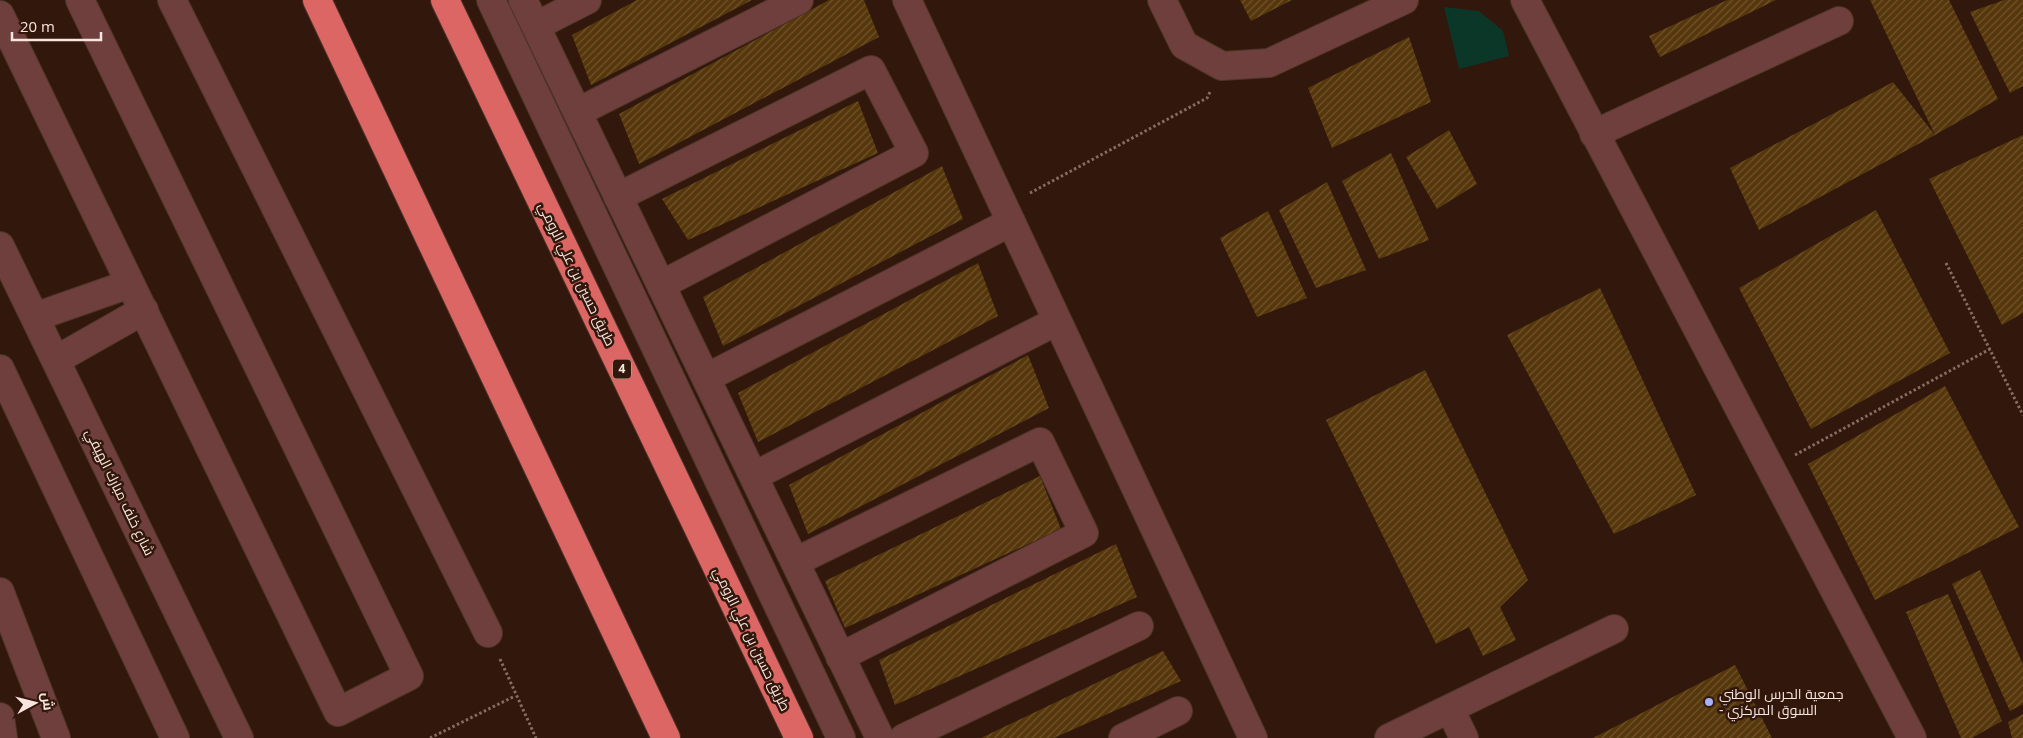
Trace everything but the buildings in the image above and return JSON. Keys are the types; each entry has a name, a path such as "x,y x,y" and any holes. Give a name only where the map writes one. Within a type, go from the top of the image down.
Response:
{"highway":[{"path":"317,0 666,738"},
{"name":"طريق حسين بن علي الرومي","path":"445,0 799,738"}],"street":[{"path":"0,15 338,712 409,676 80,0"},
{"path":"172,0 488,633"},
{"path":"491,0 841,738"},
{"path":"523,0 880,738"},
{"path":"536,26 587,0"},
{"path":"578,112 799,0"},
{"path":"907,0 1252,738"},
{"path":"1162,0 1184,45 1222,66 1269,63 1404,0"},
{"path":"1526,0 1594,134 1912,738"},
{"path":"1594,134 1838,21"},
{"path":"618,197 871,70 914,153 661,285"},
{"path":"706,378 1007,214"},
{"name":"شارع خلف مبارك الهيفي","path":"0,246 239,738"},
{"path":"35,317 129,284"},
{"path":"56,360 144,310"},
{"path":"754,476 1057,321"},
{"path":"0,369 8,404 175,738"},
{"path":"795,562 1040,442 1080,524 1084,533 840,657"},
{"path":"0,592 56,738"},
{"path":"904,738 1139,626"},
{"path":"1389,738 1614,629"},
{"path":"1450,709 1464,738"},
{"path":"1123,738 1178,711"},
{"path":"0,717 4,738"}],"path":[{"path":"1007,214 1208,98 1222,66"},
{"path":"1946,263 2023,415"},
{"path":"1770,468 1990,349"},
{"path":"488,633 536,738"},
{"path":"430,738 516,696"}],"green space":[{"path":"1444,7 1479,11 1503,31 1509,56 1459,69"}],"place":[{"name":"جمعية الحرس الوطني - السوق المركزي","path":"1709,702"}]}
